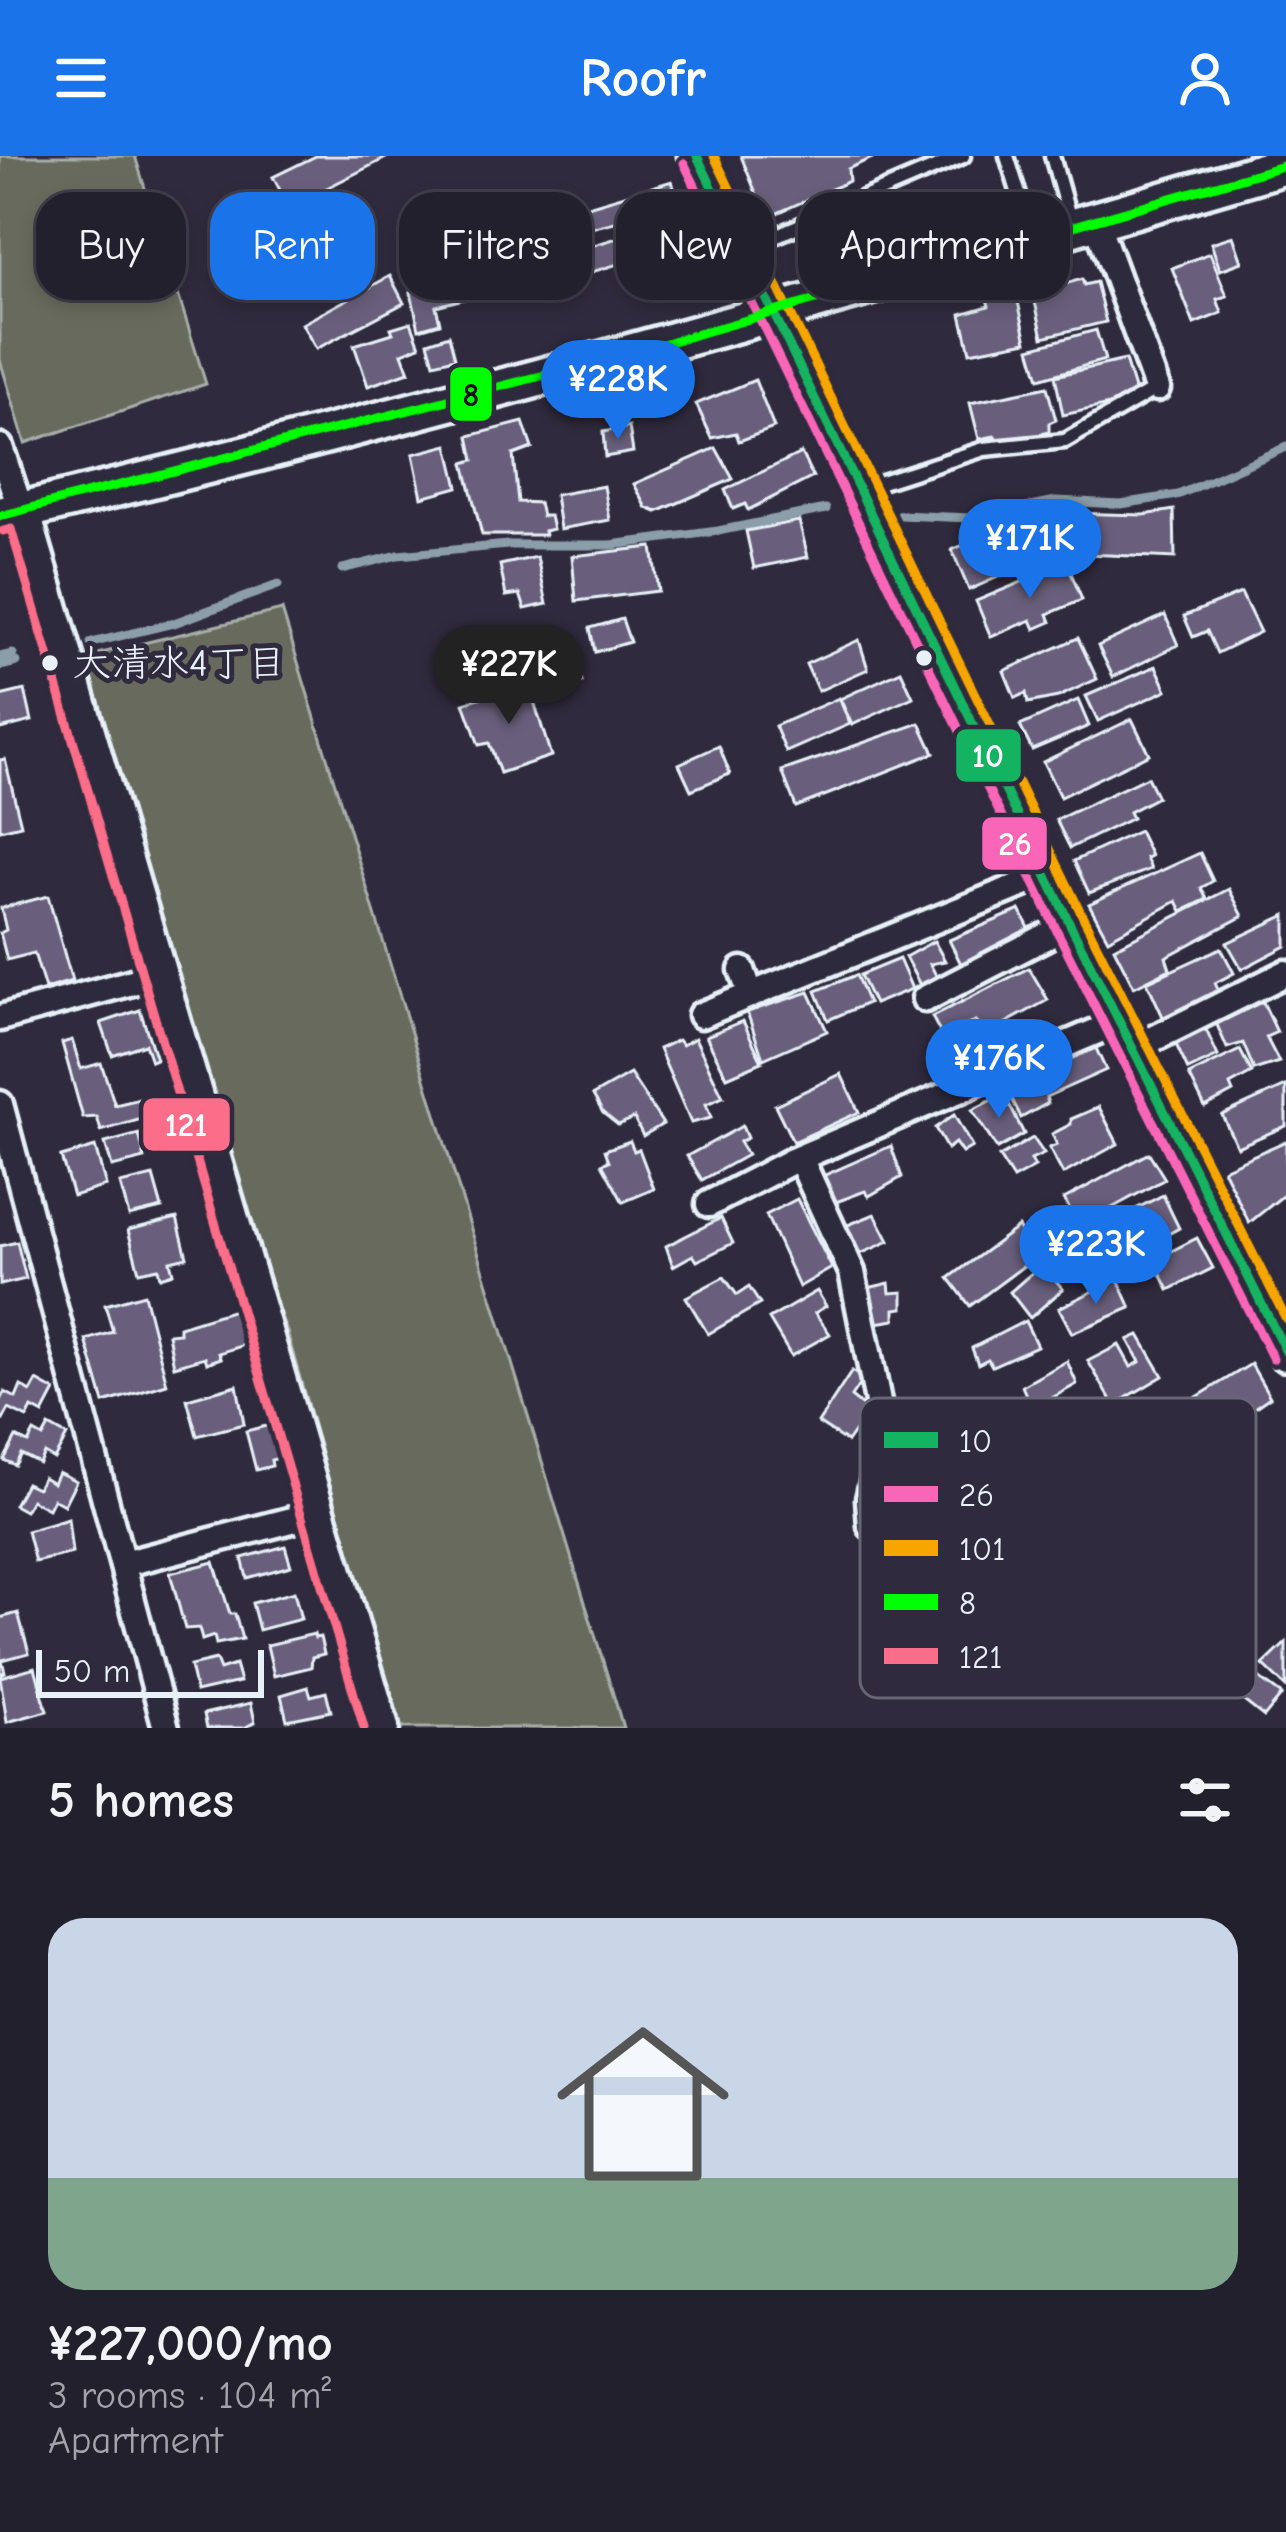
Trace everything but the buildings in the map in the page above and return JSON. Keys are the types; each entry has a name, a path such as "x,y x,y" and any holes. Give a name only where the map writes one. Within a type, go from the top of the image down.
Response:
{"street":[{"path":"697,156 714,192"},
{"path":"1070,229 1286,165"},
{"path":"1084,225 1156,388"},
{"path":"764,300 1286,1352"},
{"path":"10,514 264,451 814,300"},
{"path":"0,447 10,514 158,975 380,1728"},
{"path":"701,1015 1046,875"},
{"path":"925,999 1070,924"},
{"path":"742,970 751,994"},
{"path":"709,1204 800,1157 1286,973"},
{"path":"0,1018 158,975"},
{"path":"0,1104 166,1728"},
{"path":"800,1157 852,1272 877,1398"},
{"path":"123,1564 315,1514"}],"lane":[{"path":"774,234 963,156"},
{"path":"1006,156 1018,192"},
{"path":"1052,156 1084,225"},
{"path":"856,490 984,448 1065,441 1156,388"}],"green space":[{"path":"0,156 135,156 146,192 36,192 36,300 180,300 206,384 25,443 0,360"},
{"path":"282,610 623,1728 398,1728 287,1332 243,1215 80,658"}],"waterway":[{"path":"900,515 970,518 1056,501 1121,504 1178,495 1286,447"},
{"path":"342,569 398,555 508,545 611,545 718,531 826,509"},
{"path":"91,643 174,623 278,585"},
{"path":"0,657 13,654"},
{"path":"0,666 17,662"}],"transit line":[{"name":"10","path":"697,156 1070,924 1286,1352"},
{"name":"101","path":"714,156 1083,917 1286,1319"},
{"name":"26","path":"684,163 1057,931 1273,1359"},
{"name":"8","path":"0,516 645,349 1286,165"},
{"name":"121","path":"3,531 11,529 364,1728"}],"place":[{"name":"大清水4丁目","path":"50,663"}]}
